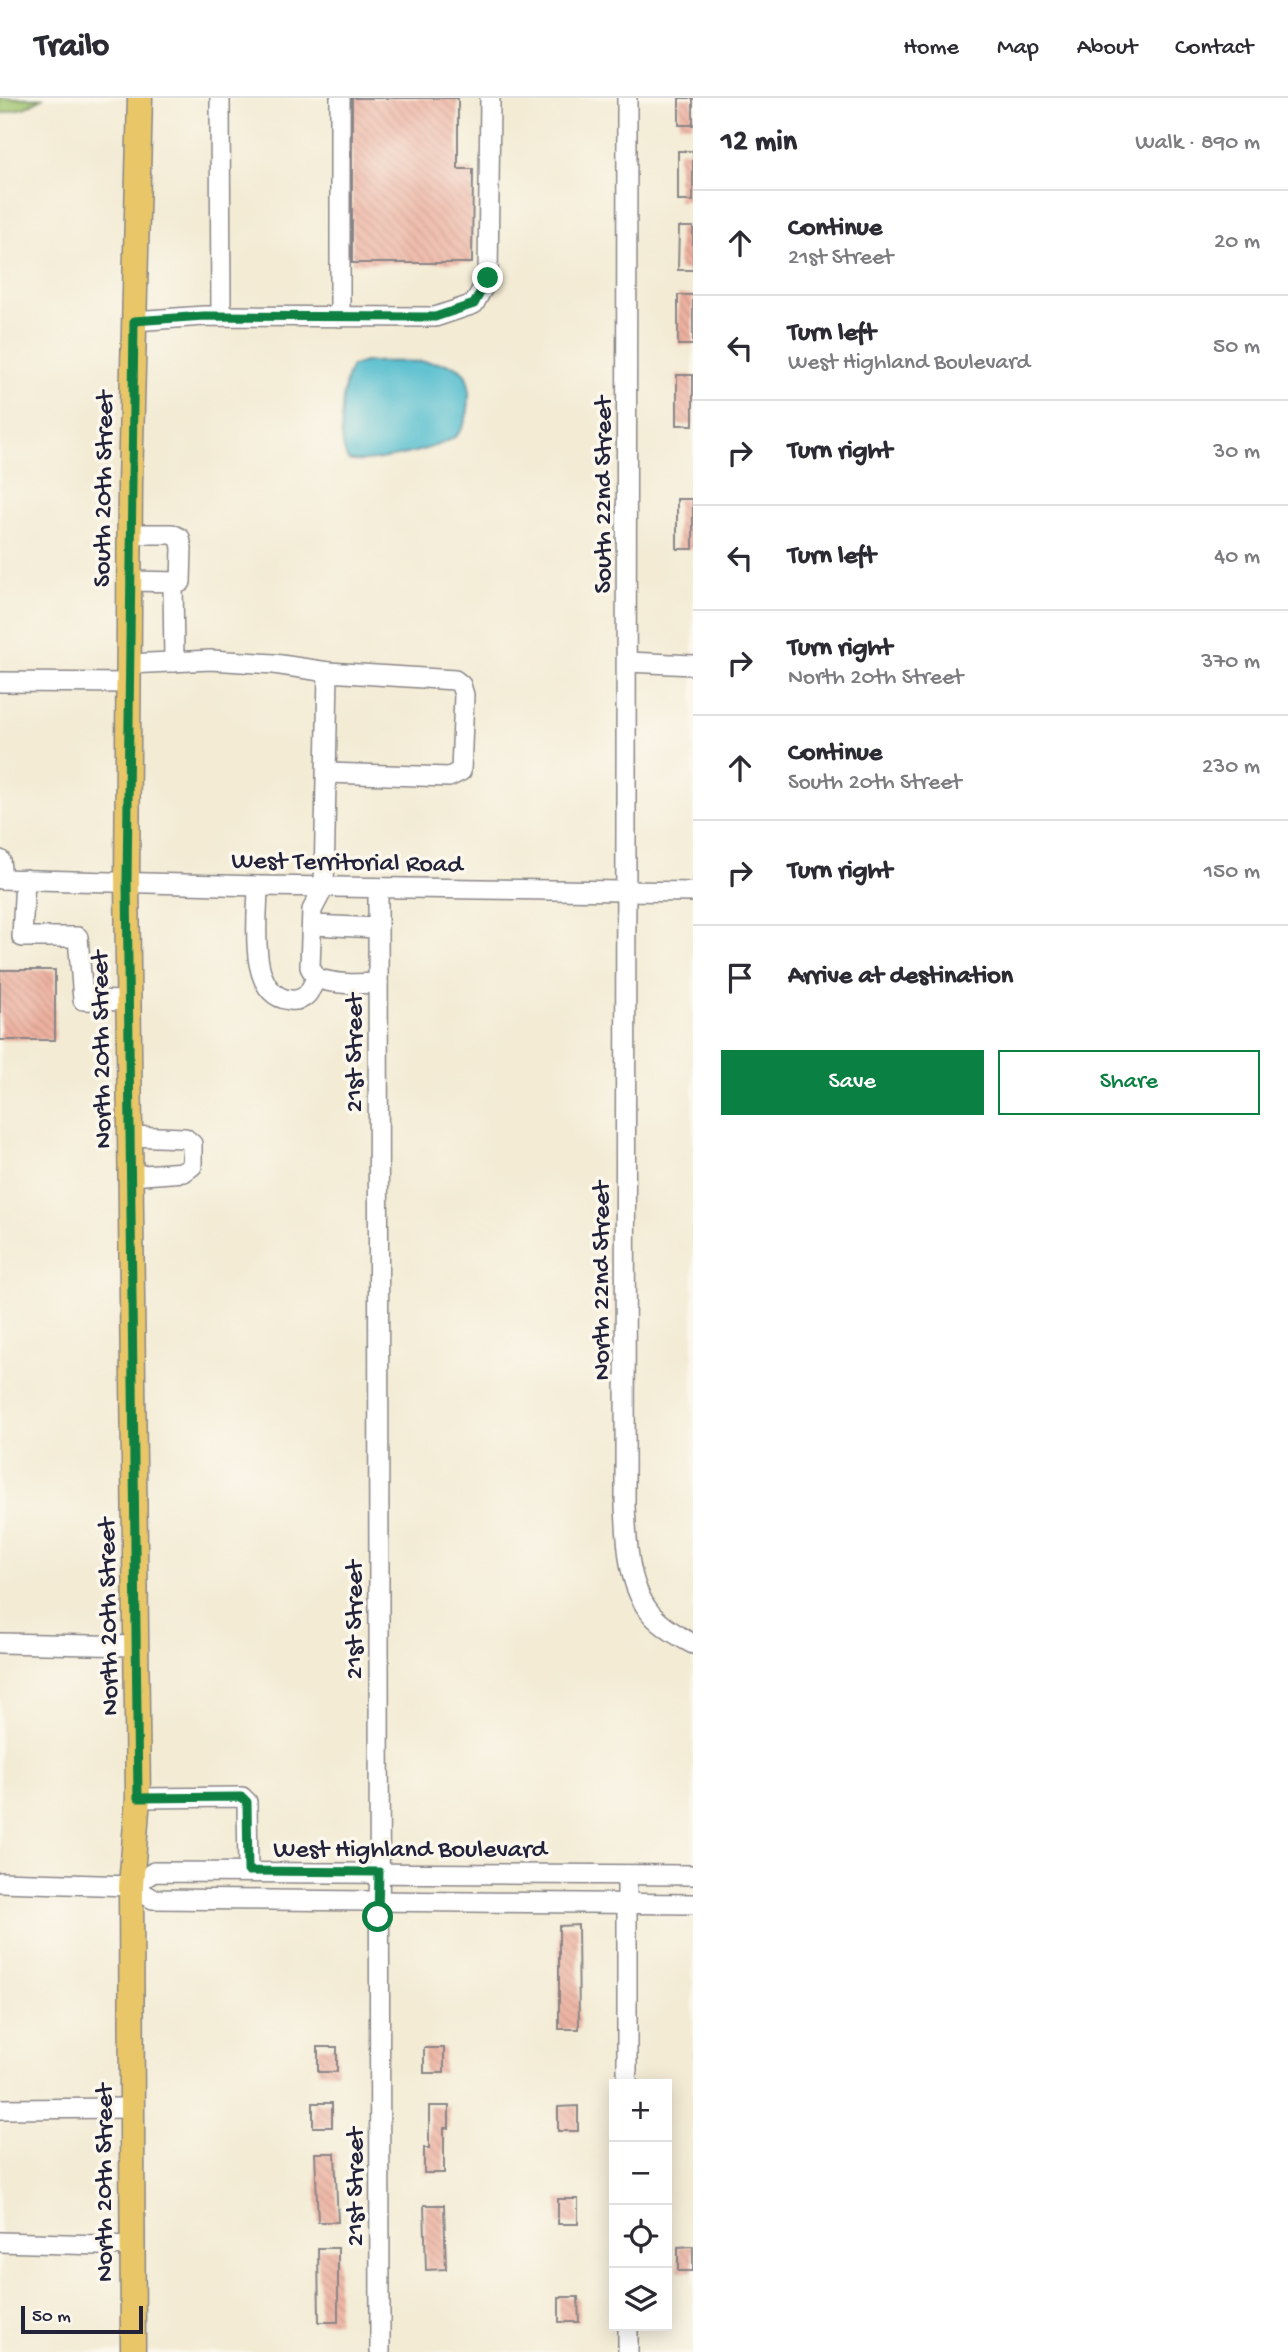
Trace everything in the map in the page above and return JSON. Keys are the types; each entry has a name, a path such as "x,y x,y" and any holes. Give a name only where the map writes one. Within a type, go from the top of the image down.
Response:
{"main road":[{"name":"South 20th Street","path":"127,881 130,534 140,98"},
{"name":"North 20th Street","path":"127,881 138,1798 131,1886 133,2352"}],"street":[{"path":"220,98 220,316"},
{"path":"340,98 340,317"},
{"path":"134,321 220,316 435,317 474,304 488,278 490,98"},
{"name":"South 22nd Street","path":"625,891 628,662 627,98"},
{"path":"130,534 172,534 180,538 182,548 181,582 130,580"},
{"path":"173,582 174,662"},
{"path":"0,682 129,674 174,662 211,660 274,664 328,672 454,680 461,685 464,695 461,771 457,775 449,777 327,773"},
{"path":"628,662 693,665"},
{"path":"328,672 324,887 312,910 310,967 316,978 345,985 378,983"},
{"name":"West Territorial Road","path":"1,872 25,879 258,886 693,892"},
{"path":"25,879 22,937 78,937 83,1000 128,1001"},
{"path":"258,886 258,965 263,982 268,989 284,999 297,1000 307,995 316,978"},
{"name":"21st Street","path":"378,888 380,2352"},
{"name":"North 22nd Street","path":"625,891 625,1492 628,1549 636,1585 652,1615 693,1644"},
{"path":"313,925 378,928"},
{"path":"130,1136 185,1138 192,1144 192,1166 184,1172 130,1176"},
{"path":"0,1643 136,1646"},
{"path":"138,1798 242,1797 247,1802 248,1871"},
{"name":"West Highland Boulevard","path":"131,1886 154,1872 693,1875"},
{"path":"627,1875 627,2079"},
{"path":"0,1882 131,1886 153,1899 693,1905"},
{"path":"0,2109 131,2108"},
{"path":"0,2242 132,2246"},
{"path":"628,2331 628,2352"}],"green space":[{"path":"0,98 42,98 26,107 0,114"}],"water":[{"path":"365,362 438,363 460,369 467,379 469,406 467,417 457,435 421,450 386,458 348,460 342,440 345,386 352,366"}],"building":[{"path":"352,98 458,98 458,169 473,169 472,263 352,263"},
{"path":"679,98 693,98 693,125 679,125"},
{"path":"678,151 693,151 693,201 678,201"},
{"path":"679,227 693,227 693,270 678,270"},
{"path":"678,295 693,295 693,345 678,345"},
{"path":"677,375 693,375 693,425 677,425"},
{"path":"677,499 693,499 693,549 677,549"},
{"path":"0,970 55,970 55,1040 0,1040"},
{"path":"578,1925 579,2029 559,2029 559,1926"},
{"path":"318,2047 337,2047 337,2072 318,2072"},
{"path":"424,2048 444,2048 444,2073 424,2073"},
{"path":"313,2103 332,2103 332,2127 313,2127"},
{"path":"429,2106 449,2106 449,2128 444,2128 444,2173 424,2173 424,2148 429,2148"},
{"path":"578,2106 578,2131 558,2131 558,2107"},
{"path":"315,2153 335,2153 338,2222 318,2222"},
{"path":"558,2199 578,2199 578,2224 558,2224"},
{"path":"424,2205 444,2205 446,2269 426,2270"},
{"path":"693,2246 693,2271 678,2271 678,2247"},
{"path":"318,2248 338,2248 338,2322 319,2322"},
{"path":"559,2297 578,2297 579,2322 559,2322"}],"route":[{"path":"378,1917 379,1872 248,1871 247,1802 242,1797 138,1798 127,881 134,321 204,316 435,317 474,304 488,278"}]}
